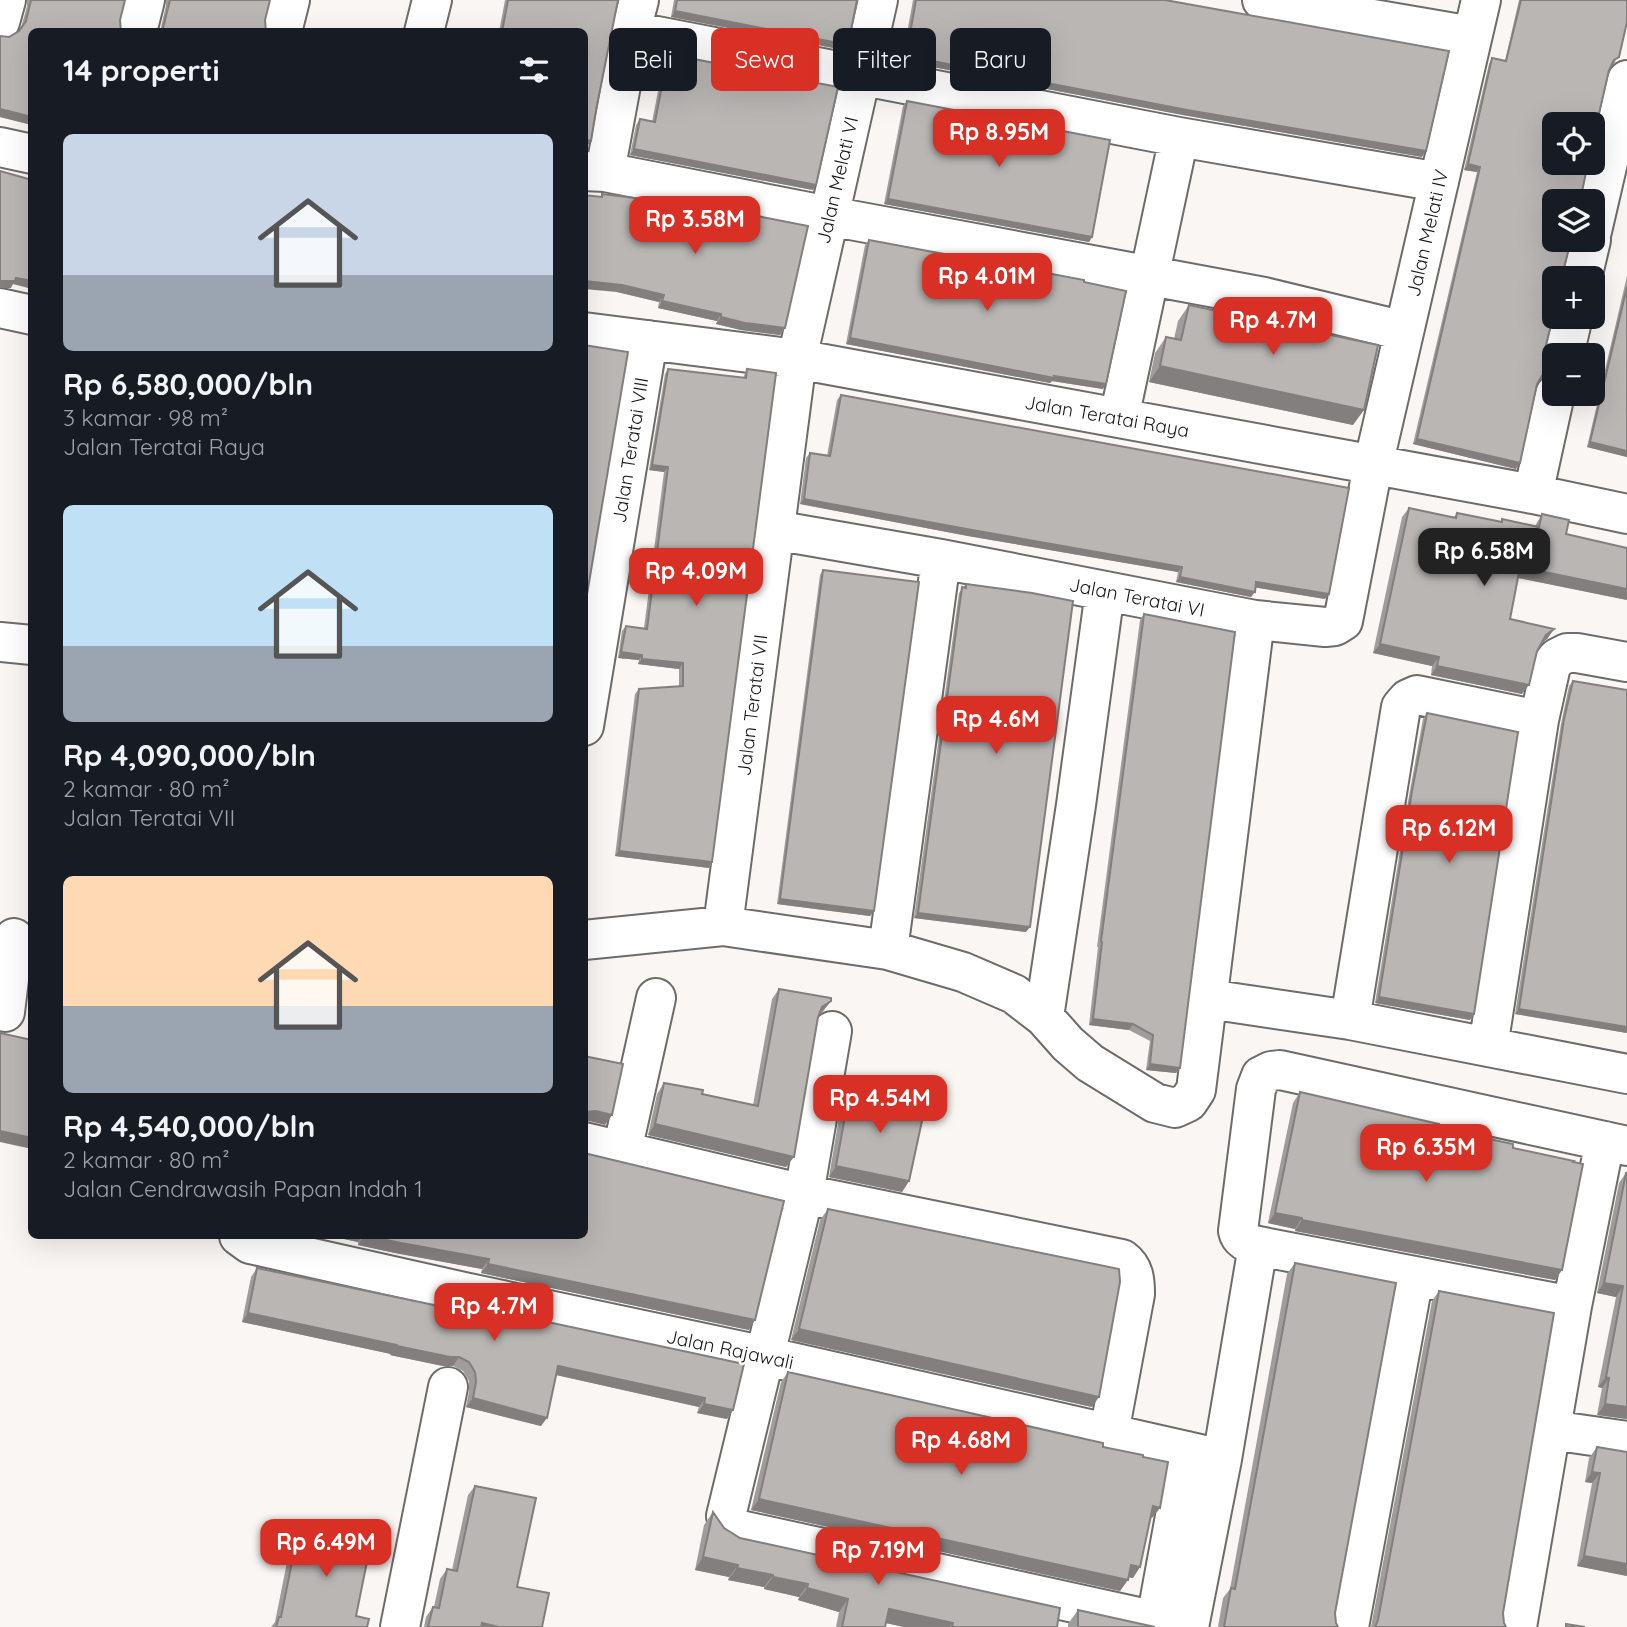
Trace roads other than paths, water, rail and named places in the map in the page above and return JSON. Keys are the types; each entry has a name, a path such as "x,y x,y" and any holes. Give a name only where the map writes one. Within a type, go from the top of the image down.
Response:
{"street":[{"path":"0,22 6,0"},
{"path":"138,28 145,0"},
{"path":"283,28 290,0"},
{"path":"425,28 432,0"},
{"name":"Jalan Melati VI","path":"872,28 878,0"},
{"path":"1262,0 1472,36"},
{"name":"Jalan Melati IV","path":"1373,466 1480,0"},
{"path":"833,67 635,15 595,171 1264,297 1404,331"},
{"path":"1602,189 1627,80"},
{"path":"936,89 1179,137 1438,182"},
{"name":"Jalan Melati VI","path":"797,359 857,91"},
{"path":"1119,418 1179,137"},
{"path":"0,146 28,153"},
{"path":"0,309 28,314"},
{"name":"Jalan Teratai Raya","path":"588,332 797,359 1533,494 1627,514"},
{"name":"Jalan Teratai VIII","path":"588,702 648,340"},
{"name":"Jalan Teratai VII","path":"723,926 797,359"},
{"path":"1533,494 1552,406"},
{"name":"Jalan Teratai VI","path":"774,530 941,559 1255,620 1335,626 1343,621 1373,466"},
{"path":"888,950 941,559"},
{"path":"1044,1017 1105,591"},
{"path":"588,940 723,926 888,950 963,972 1014,994 1044,1017 1068,1044 1090,1063 1155,1102 1175,1108 1188,1102 1196,1090 1255,620"},
{"path":"0,642 28,645"},
{"path":"1488,1047 1539,720 1551,666 1557,658 1567,653 1627,662"},
{"path":"1350,1020 1401,707 1408,699 1417,695 1539,720"},
{"path":"12,1012 15,938"},
{"path":"622,1151 656,998"},
{"path":"1208,999 1350,1020 1627,1074"},
{"path":"832,1031 804,1194 726,1516 728,1523 736,1529 1176,1625 1205,1455 1258,1246"},
{"path":"1517,1627 1572,1306 1616,1144 1280,1070 1261,1076 1256,1089 1238,1231 1243,1241 1413,1277 1572,1306"},
{"path":"588,1143 804,1194 1122,1259 1129,1264 1135,1279 1135,1294 1109,1433"},
{"name":"Jalan Rajawali","path":"243,1239 263,1247 1205,1455"},
{"path":"1349,1627 1413,1277"},
{"path":"400,1627 448,1387"},
{"path":"1551,1430 1627,1441"}]}
